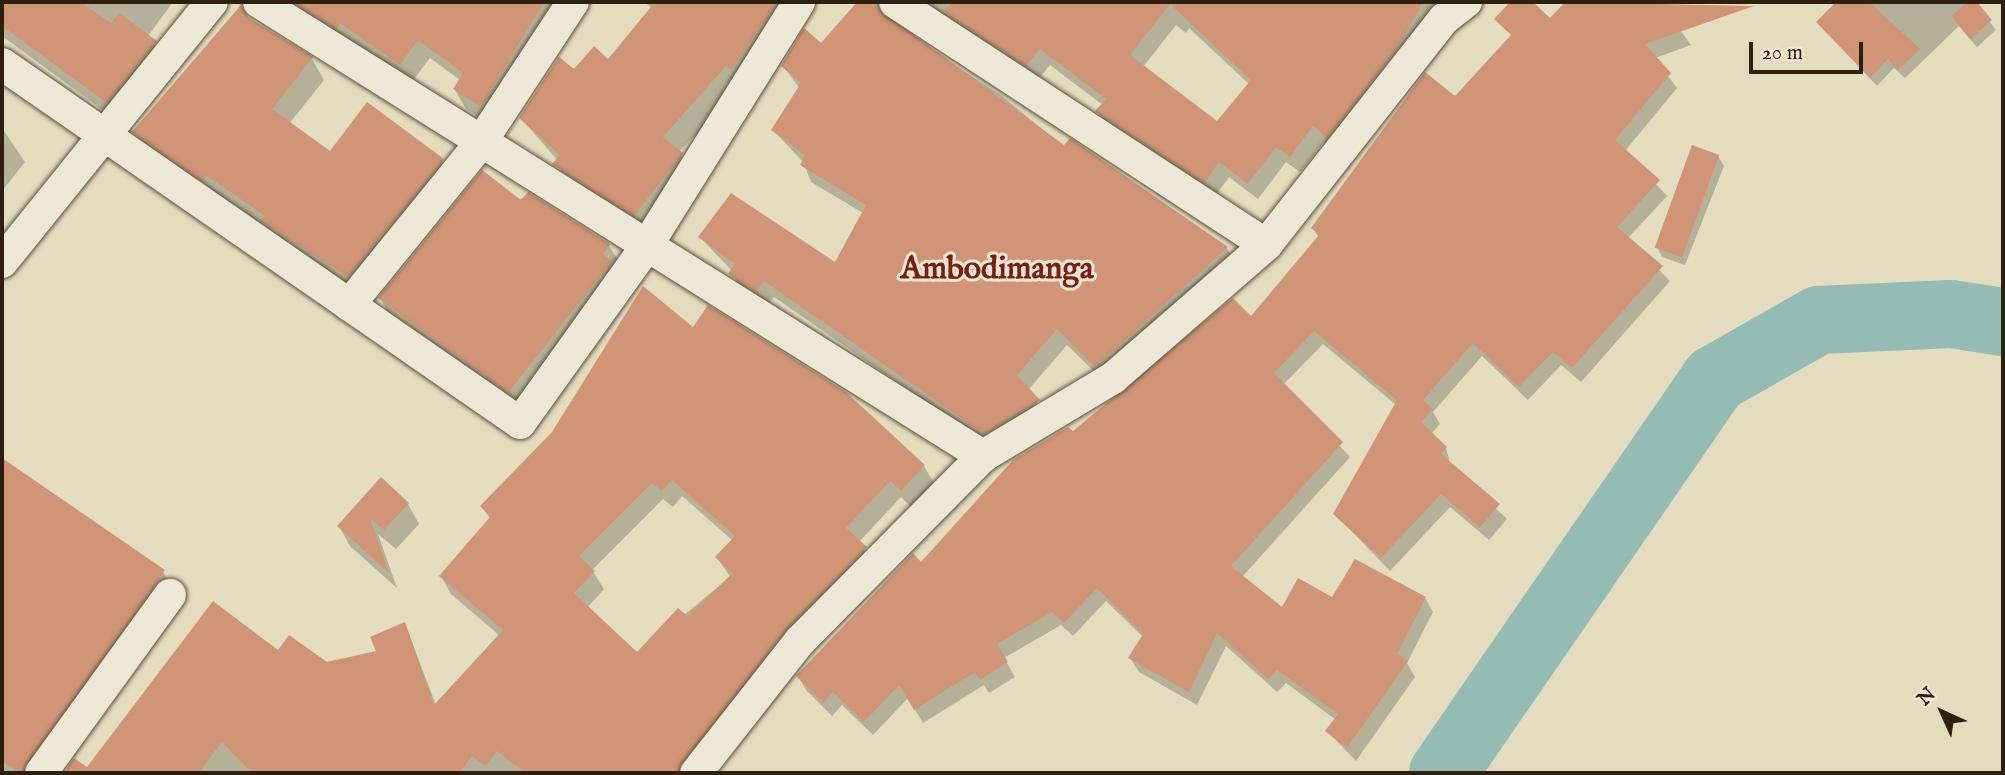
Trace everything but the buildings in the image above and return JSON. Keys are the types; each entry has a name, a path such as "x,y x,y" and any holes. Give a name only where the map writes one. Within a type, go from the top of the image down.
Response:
{"street":[{"path":"2,262 212,2"},
{"path":"260,2 479,145 983,456"},
{"path":"349,305 479,145 573,2"},
{"path":"2,64 104,139 520,423 646,247 799,2"},
{"path":"895,2 1266,245"},
{"path":"696,773 800,641 983,456 1113,378 1266,245 1444,19 1466,2"},
{"path":"41,773 170,595"}],"waterway":[{"path":"1443,773 1715,379 1819,320 1951,314 2003,322"}],"district":[{"name":"Ambodimanga","path":"996,270"}]}
